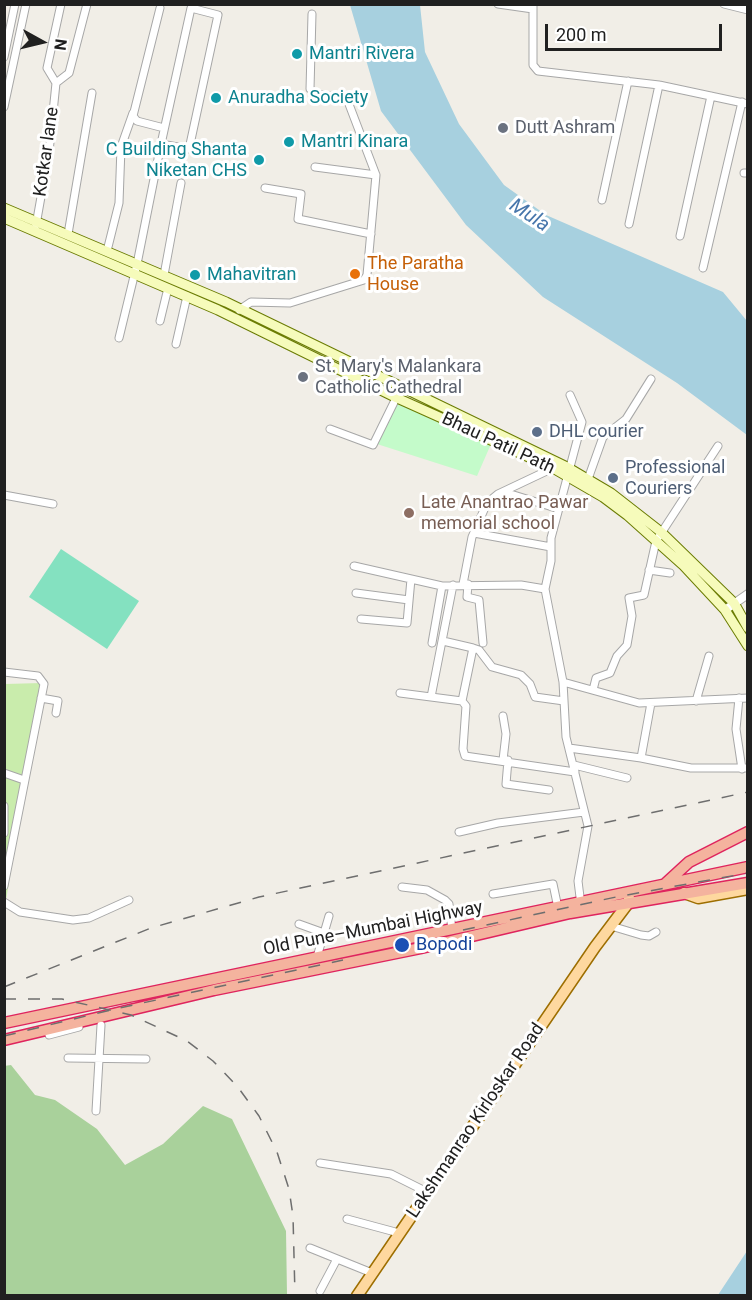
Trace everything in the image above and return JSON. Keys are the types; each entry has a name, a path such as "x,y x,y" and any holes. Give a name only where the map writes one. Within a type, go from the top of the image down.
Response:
{"highway":[{"path":"664,885 689,862 747,832"},
{"path":"703,875 699,868 705,854"},
{"name":"Old Pune–Mumbai Highway","path":"4,1041 97,1022 119,1012 307,970 421,948 581,907 628,898 664,885 703,875 747,867"},
{"path":"628,898 683,893 747,883"},
{"name":"Old Pune–Mumbai Highway","path":"4,1023 558,908 581,907"},
{"path":"117,999 119,1012"}],"main road":[{"name":"Bhau Patil Path","path":"4,208 36,226 136,269 164,275 239,308 399,393 552,468 569,472 656,541 704,586 725,610 747,646"},
{"name":"Bhau Patil Path","path":"4,218 68,234 107,250 168,288 588,479 661,532 734,603 747,628"},
{"path":"683,893 698,898 747,889"},
{"name":"Lakshmanrao Kirloskar Road","path":"357,1296 628,898"}],"street":[{"path":"4,57 15,4"},
{"path":"4,107 7,82 26,4"},
{"name":"Kotkar lane","path":"36,226 49,152 56,83 47,68 61,4"},
{"name":"Kotkar lane","path":"56,83 69,73 87,4"},
{"path":"498,4 533,7 534,69 544,73 659,85 745,103 703,268"},
{"path":"724,4 747,10"},
{"path":"107,250 118,212 120,147 133,113 160,8"},
{"path":"119,338 136,269 164,128 191,8 218,15 189,149 161,144"},
{"path":"235,318 239,308 251,302 290,303 364,280 367,275 376,175 347,99 317,94 310,89 312,14"},
{"path":"602,200 628,81"},
{"path":"629,224 659,85"},
{"path":"68,234 92,93"},
{"path":"680,236 711,96"},
{"path":"133,113 137,121 164,128"},
{"path":"315,166 376,175"},
{"path":"164,275 181,183"},
{"path":"265,188 301,194 298,219 371,234"},
{"path":"160,321 168,288"},
{"path":"176,344 188,296"},
{"path":"588,479 603,437 626,419 651,379"},
{"path":"330,429 373,444 399,393"},
{"path":"570,395 582,422 559,509 545,589 563,682 569,748 588,826 578,881 581,907"},
{"path":"593,690 596,678 610,673 617,656 627,645 632,616 629,598 644,595 656,541 718,446"},
{"path":"483,643 479,600 466,596 465,584 474,533 487,503 552,468"},
{"path":"504,492 559,509"},
{"path":"4,495 53,504"},
{"path":"474,533 551,547"},
{"path":"354,566 442,586 521,585 545,589"},
{"path":"650,570 669,573"},
{"path":"361,619 406,623 411,579"},
{"path":"431,697 453,585"},
{"path":"432,643 442,586"},
{"path":"356,593 409,600"},
{"path":"725,610 747,594"},
{"path":"443,641 473,648 482,653 492,667 521,675 530,684 535,696 564,701"},
{"path":"473,648 462,701 467,712 464,755 627,778"},
{"path":"696,701 709,656"},
{"path":"4,672 40,677 44,684 7,861 4,886"},
{"path":"563,682 639,703 743,698 736,729 745,769 691,768 569,748"},
{"path":"400,693 462,701"},
{"path":"41,698 58,701 56,713"},
{"path":"641,758 651,703"},
{"path":"503,716 506,734 506,784 549,790"},
{"path":"4,773 24,780"},
{"path":"4,806 4,833"},
{"path":"459,832 498,823 584,812"},
{"path":"493,894 553,884 558,908"},
{"path":"402,887 427,890 445,900 450,909 452,930"},
{"path":"4,902 20,912 73,920 89,918 129,900"},
{"path":"317,957 329,916"},
{"path":"299,924 324,933"},
{"path":"611,926 641,935 649,936 656,932"},
{"path":"96,1111 97,1022"},
{"path":"68,1058 146,1059"},
{"path":"320,1163 391,1174 427,1192"},
{"path":"347,1220 399,1233"},
{"path":"310,1248 372,1273"},
{"path":"320,1291 337,1259"}],"green space":[{"path":"398,402 491,444 477,476 377,444"},
{"path":"61,549 139,601 107,649 29,597"},
{"path":"42,683 6,900 5,901 5,684"},
{"path":"11,1065 35,1095 55,1100 97,1129 125,1165 163,1144 203,1106 232,1119 286,1231 287,1295 5,1295 4,1066"}],"water":[{"name":"Mula","path":"350,5 420,5 425,52 459,124 504,185 546,215 723,292 747,321 747,435 677,383 543,297 466,225 381,111"},
{"path":"747,1251 747,1295 718,1295"}],"railway":[{"path":"4,987 151,928 259,897 748,792"},
{"path":"463,930 616,897 748,873"},
{"path":"4,1036 119,1008 343,960"},
{"path":"4,999 62,999 131,1015 187,1041 213,1061 237,1086 259,1116 277,1152 289,1189 293,1216 295,1296"}],"place":[{"name":"Mantri Rivera","path":"297,54"},
{"name":"Anuradha Society","path":"216,98"},
{"name":"Dutt Ashram","path":"503,128"},
{"name":"Mantri Kinara","path":"289,142"},
{"name":"C Building Shanta Niketan CHS","path":"259,160"},
{"name":"The Paratha House","path":"355,274"},
{"name":"Mahavitran","path":"195,275"},
{"name":"St. Mary's Malankara Catholic Cathedral","path":"303,377"},
{"name":"DHL courier","path":"537,432"},
{"name":"Professional Couriers","path":"613,478"},
{"name":"Late Anantrao Pawar memorial school","path":"409,513"},
{"name":"Bopodi","path":"402,945"}]}
